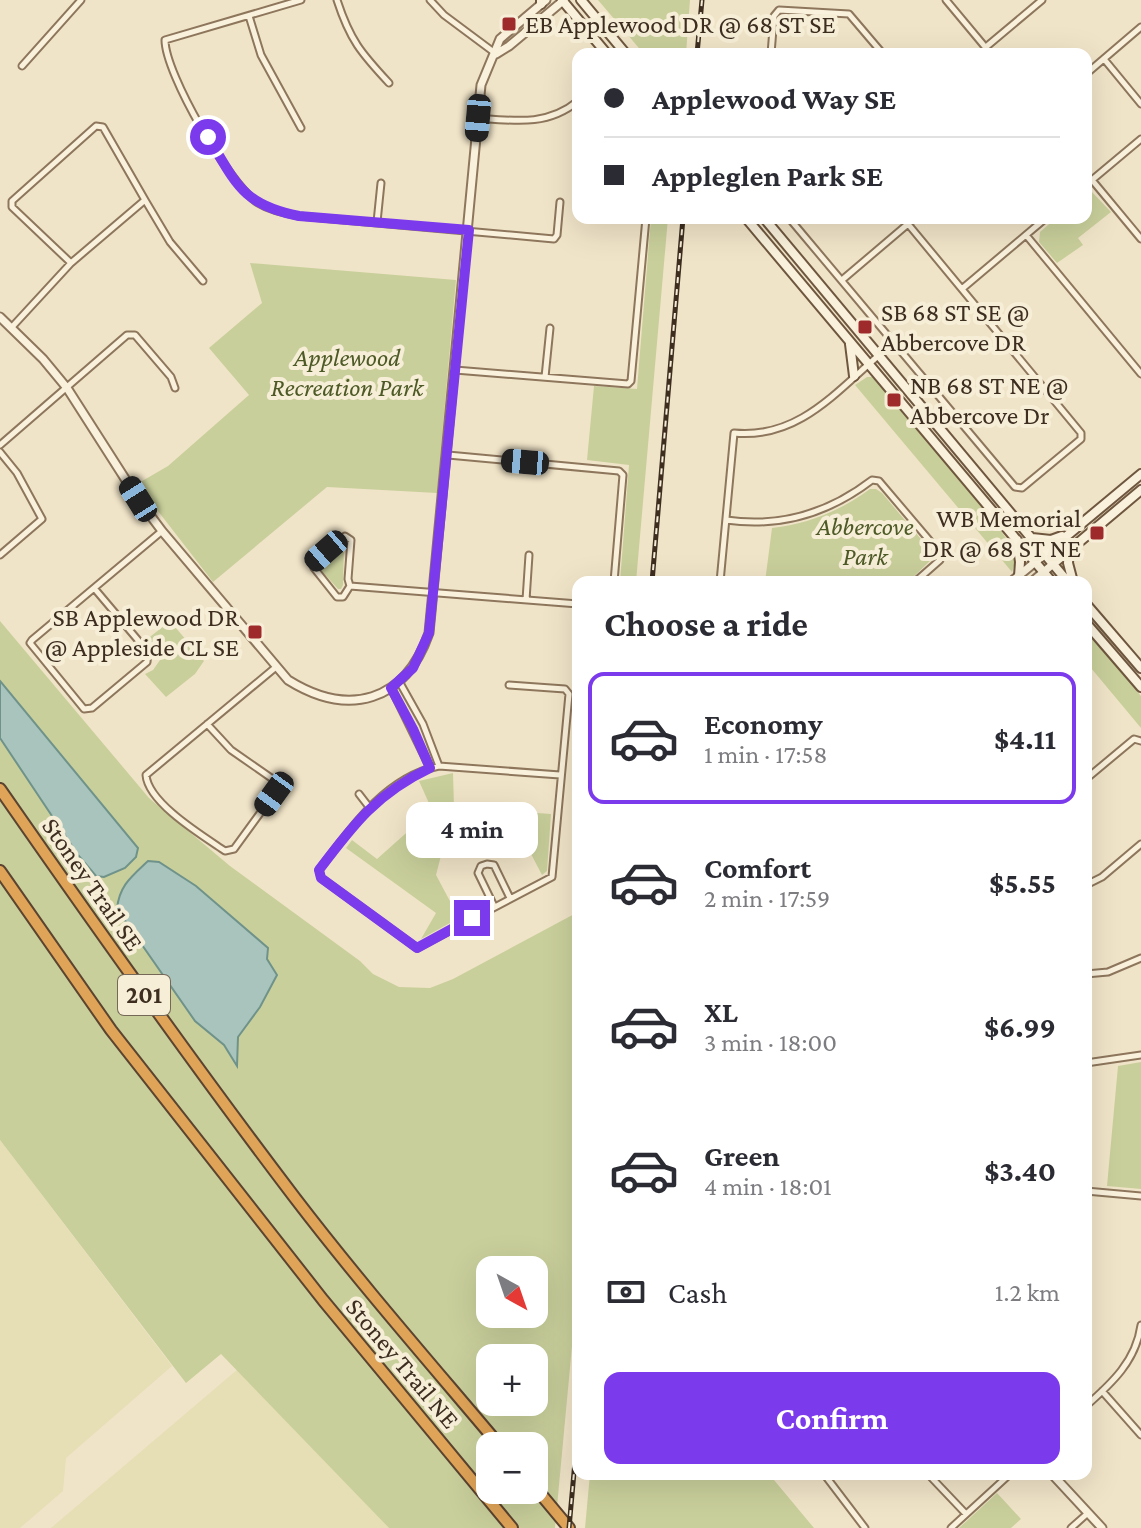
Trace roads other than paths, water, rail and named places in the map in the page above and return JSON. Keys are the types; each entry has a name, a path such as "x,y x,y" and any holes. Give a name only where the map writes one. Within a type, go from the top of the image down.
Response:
{"highway":[{"name":"Stoney Trail SE","path":"0,789 146,998 294,1197"},
{"name":"Stoney Trail NE","path":"0,871 111,1030 262,1224 512,1528"},
{"name":"Stoney Trail NE","path":"294,1197 488,1432"},
{"path":"548,1503 566,1524"}],"main road":[{"path":"581,0 621,48"},
{"path":"563,1 602,48"},
{"path":"751,224 1047,576"},
{"path":"769,224 1065,576"},
{"path":"849,339 854,376"},
{"path":"1045,554 1141,474"},
{"path":"1053,564 1141,490"},
{"path":"1032,538 1051,540 1070,533"},
{"path":"1016,576 1020,562 1017,539"},
{"path":"1069,550 1070,576"},
{"path":"1092,611 1141,668"},
{"path":"1092,630 1141,687"}],"street":[{"path":"22,66 81,0"},
{"path":"301,0 165,40 165,48 188,103 236,182 257,203 299,216 554,239 560,202"},
{"path":"337,0 356,47 389,83"},
{"path":"430,0 444,15 496,54"},
{"path":"946,0 986,47 1042,0"},
{"path":"0,317 67,388 162,531 288,680 322,696 356,699 376,695 400,683 413,668 426,642 434,592 481,85 500,39 543,1"},
{"path":"496,54 563,1"},
{"path":"771,48 774,16 779,10 849,14 878,48"},
{"path":"249,16 261,55 301,128"},
{"path":"1092,69 1141,27"},
{"path":"1104,59 1141,104"},
{"path":"478,118 523,122 544,120 572,106"},
{"path":"71,263 12,207 12,201 96,126 103,127 170,242 203,281"},
{"path":"1141,139 1092,180 1141,239"},
{"path":"377,222 381,183"},
{"path":"12,327 71,263 145,200"},
{"path":"455,370 628,384 631,381 645,224"},
{"path":"794,224 1015,487 1022,488 1081,439 1081,433 908,224 842,280"},
{"path":"963,288 1039,224"},
{"path":"1026,235 1141,374"},
{"path":"545,377 550,328"},
{"path":"0,445 127,335 135,335 171,377 175,388"},
{"path":"721,576 734,433 774,432 804,418 879,355"},
{"path":"0,452 17,473 42,519 0,555"},
{"path":"448,455 619,471 623,475 615,576"},
{"path":"726,520 748,523 793,519 851,496 872,480 879,481 941,554 940,560 922,576"},
{"path":"94,588 148,652 147,662 92,708 84,709 30,643 94,588 162,531"},
{"path":"345,536 351,540 350,586 343,597 337,597 313,563 345,536"},
{"path":"1019,576 1045,554"},
{"path":"526,600 529,555"},
{"path":"1039,576 1053,564"},
{"path":"350,586 572,604"},
{"path":"207,724 231,750 277,782 278,787 234,849 225,851 168,808 147,784 146,775 207,724 276,667"},
{"path":"400,683 423,724 439,766"},
{"path":"509,685 565,689 569,694 552,877 417,948 321,878 319,870 369,807 402,783 430,768 439,766 560,775"},
{"path":"391,688 430,768"},
{"path":"413,729 423,724"},
{"path":"1092,774 1134,739 1141,741"},
{"path":"359,794 369,807"},
{"path":"1092,882 1141,844"},
{"path":"494,906 478,873 481,866 494,865 510,898"},
{"path":"1092,973 1108,972 1141,958"},
{"path":"1092,1062 1141,1055"},
{"path":"1092,1192 1141,1196"},
{"path":"1092,1400 1123,1370 1136,1348 1141,1325"},
{"path":"1102,1391 1141,1435"},
{"path":"829,1480 865,1528"},
{"path":"934,1480 966,1514"},
{"path":"951,1528 1003,1480"},
{"path":"1058,1480 1102,1528"},
{"path":"1071,1528 1088,1513"}],"water":[{"path":"0,681 138,848 136,857 125,868 104,877 96,876 78,855 0,738"},
{"path":"148,861 159,862 196,886 268,948 267,959 277,975 260,1007 238,1037 237,1066 224,1045 195,1021 117,909 123,888"}],"railway":[{"path":"698,48 702,0"},
{"path":"653,576 682,224"},
{"path":"569,1528 573,1480"}],"place":[{"name":"EB Applewood DR @ 68 ST SE","path":"509,24"},
{"name":"SB 68 ST SE @ Abbercove DR","path":"865,327"},
{"name":"NB 68 ST NE @ Abbercove Dr","path":"894,400"},
{"name":"WB Memorial DR @ 68 ST NE","path":"1097,533"},
{"name":"SB Applewood DR @ Appleside CL SE","path":"255,632"}],"park label":[{"name":"Applewood Recreation Park","path":"347,372"},
{"name":"Abbercove Park","path":"865,541"}]}
